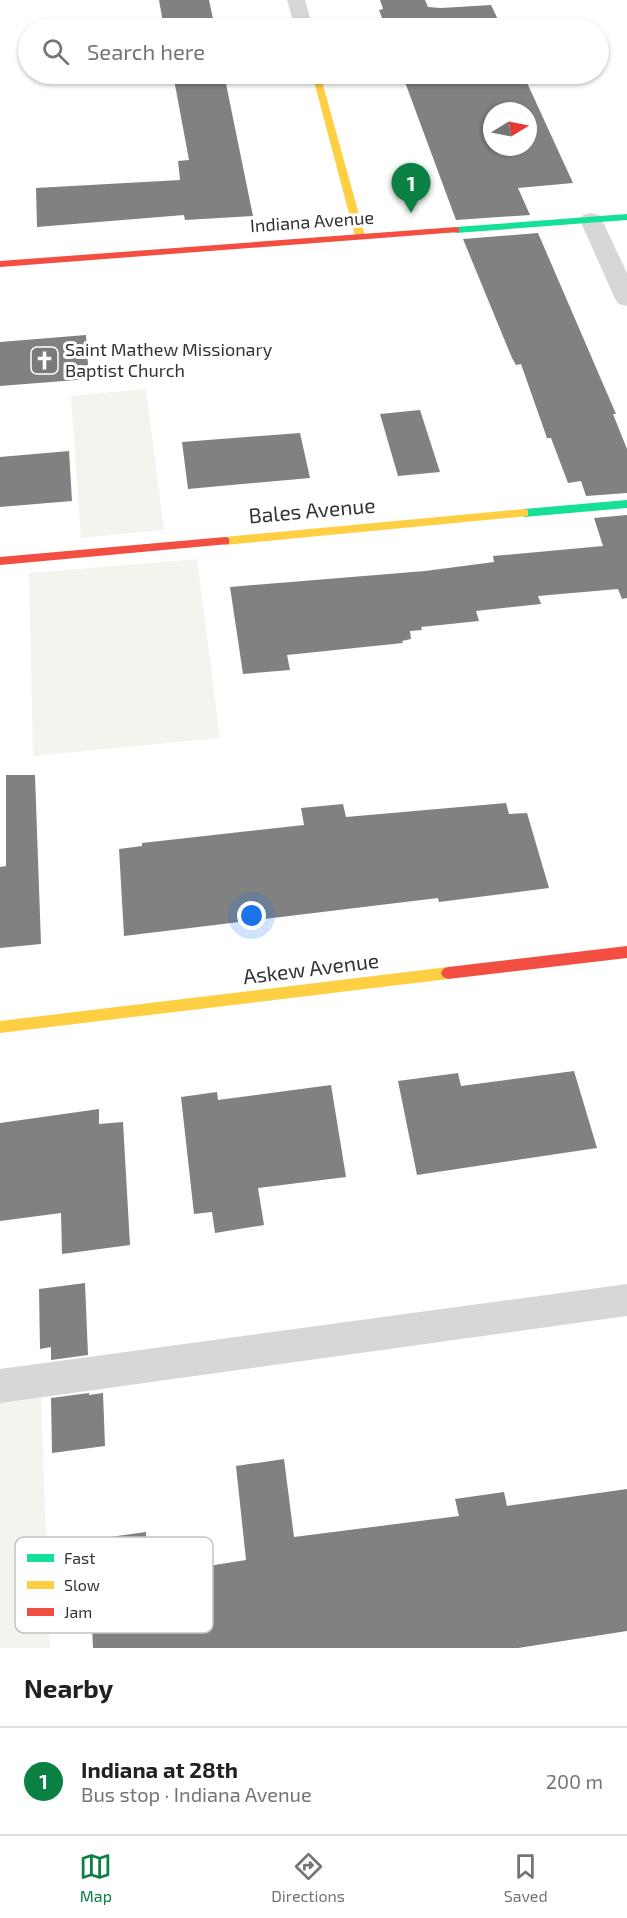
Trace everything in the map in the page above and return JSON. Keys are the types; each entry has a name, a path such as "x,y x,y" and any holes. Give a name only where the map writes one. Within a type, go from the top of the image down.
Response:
{"street":[{"path":"296,0 301,18"},
{"path":"319,84 360,237"},
{"name":"Indiana Avenue","path":"0,264 627,217"},
{"path":"591,220 627,299"},
{"name":"Bales Avenue","path":"0,561 627,504"},
{"name":"Askew Avenue","path":"0,1027 627,952"}],"lane":[{"path":"0,1386 627,1300"}],"shaded area":[{"path":"146,389 164,530 81,538 71,396"},
{"path":"197,559 220,738 33,756 29,573"},
{"path":"41,1395 46,1537 15,1537 15,1633 49,1633 50,1648 0,1648 0,1401"}],"building":[{"path":"159,0 209,0 213,18 162,18"},
{"path":"380,0 425,0 428,7 441,8 491,5 497,18 382,18 379,10 383,9"},
{"path":"175,84 226,84 253,216 185,220 184,215 37,227 36,188 180,180 178,161 189,160"},
{"path":"406,84 528,84 536,102 483,102 483,156 537,156 537,105 573,183 518,188 530,215 456,220"},
{"path":"538,233 616,414 613,414 627,449 627,493 586,496 581,481 568,483 551,438 547,438 521,364 516,365 512,358 463,239"},
{"name":"Saint Mathew Missionary Baptist Church","path":"86,335 89,379 0,386 0,342"},
{"path":"420,410 440,472 398,476 380,414"},
{"path":"300,433 310,478 188,489 182,442"},
{"path":"69,451 72,501 0,507 0,457"},
{"path":"627,515 627,598 622,599 618,589 538,596 541,604 476,611 479,621 421,627 422,630 410,631 411,639 402,641 403,643 287,655 290,670 243,674 230,587 425,571 494,562 493,556 603,546 594,518"},
{"path":"6,775 35,775 41,944 0,948 0,867 6,866"},
{"path":"506,803 509,814 527,813 549,888 439,902 438,898 124,936 119,849 142,846 142,843 304,825 301,808 343,804 346,817"},
{"path":"574,1071 597,1148 417,1175 398,1081 458,1073 461,1086"},
{"path":"331,1085 346,1177 258,1188 264,1225 215,1233 212,1212 194,1214 181,1097 217,1092 218,1100"},
{"path":"99,1109 99,1124 123,1122 130,1245 62,1254 61,1213 0,1221 0,1123"},
{"path":"85,1283 88,1355 51,1360 51,1347 40,1349 39,1289"},
{"path":"89,1393 89,1395 103,1393 105,1446 52,1453 51,1398"},
{"path":"284,1459 294,1537 459,1516 455,1499 504,1492 507,1506 627,1489 627,1631 518,1648 93,1648 92,1633 213,1633 213,1565 246,1560 236,1466"},
{"path":"146,1532 146,1537 110,1537"}],"traffic: fast":[{"path":"456,230 627,217"},
{"path":"524,513 627,504"}],"traffic: slow":[{"path":"319,84 360,236"},
{"path":"225,541 524,513"},
{"path":"0,1027 448,973"}],"traffic: jam":[{"path":"0,264 456,230"},
{"path":"0,561 225,541"},
{"path":"448,973 627,952"}],"place":[{"name":"Indiana at 28th","path":"411,213"},
{"name":"Saint Mathew Missionary Baptist Church","path":"44,360"}]}
